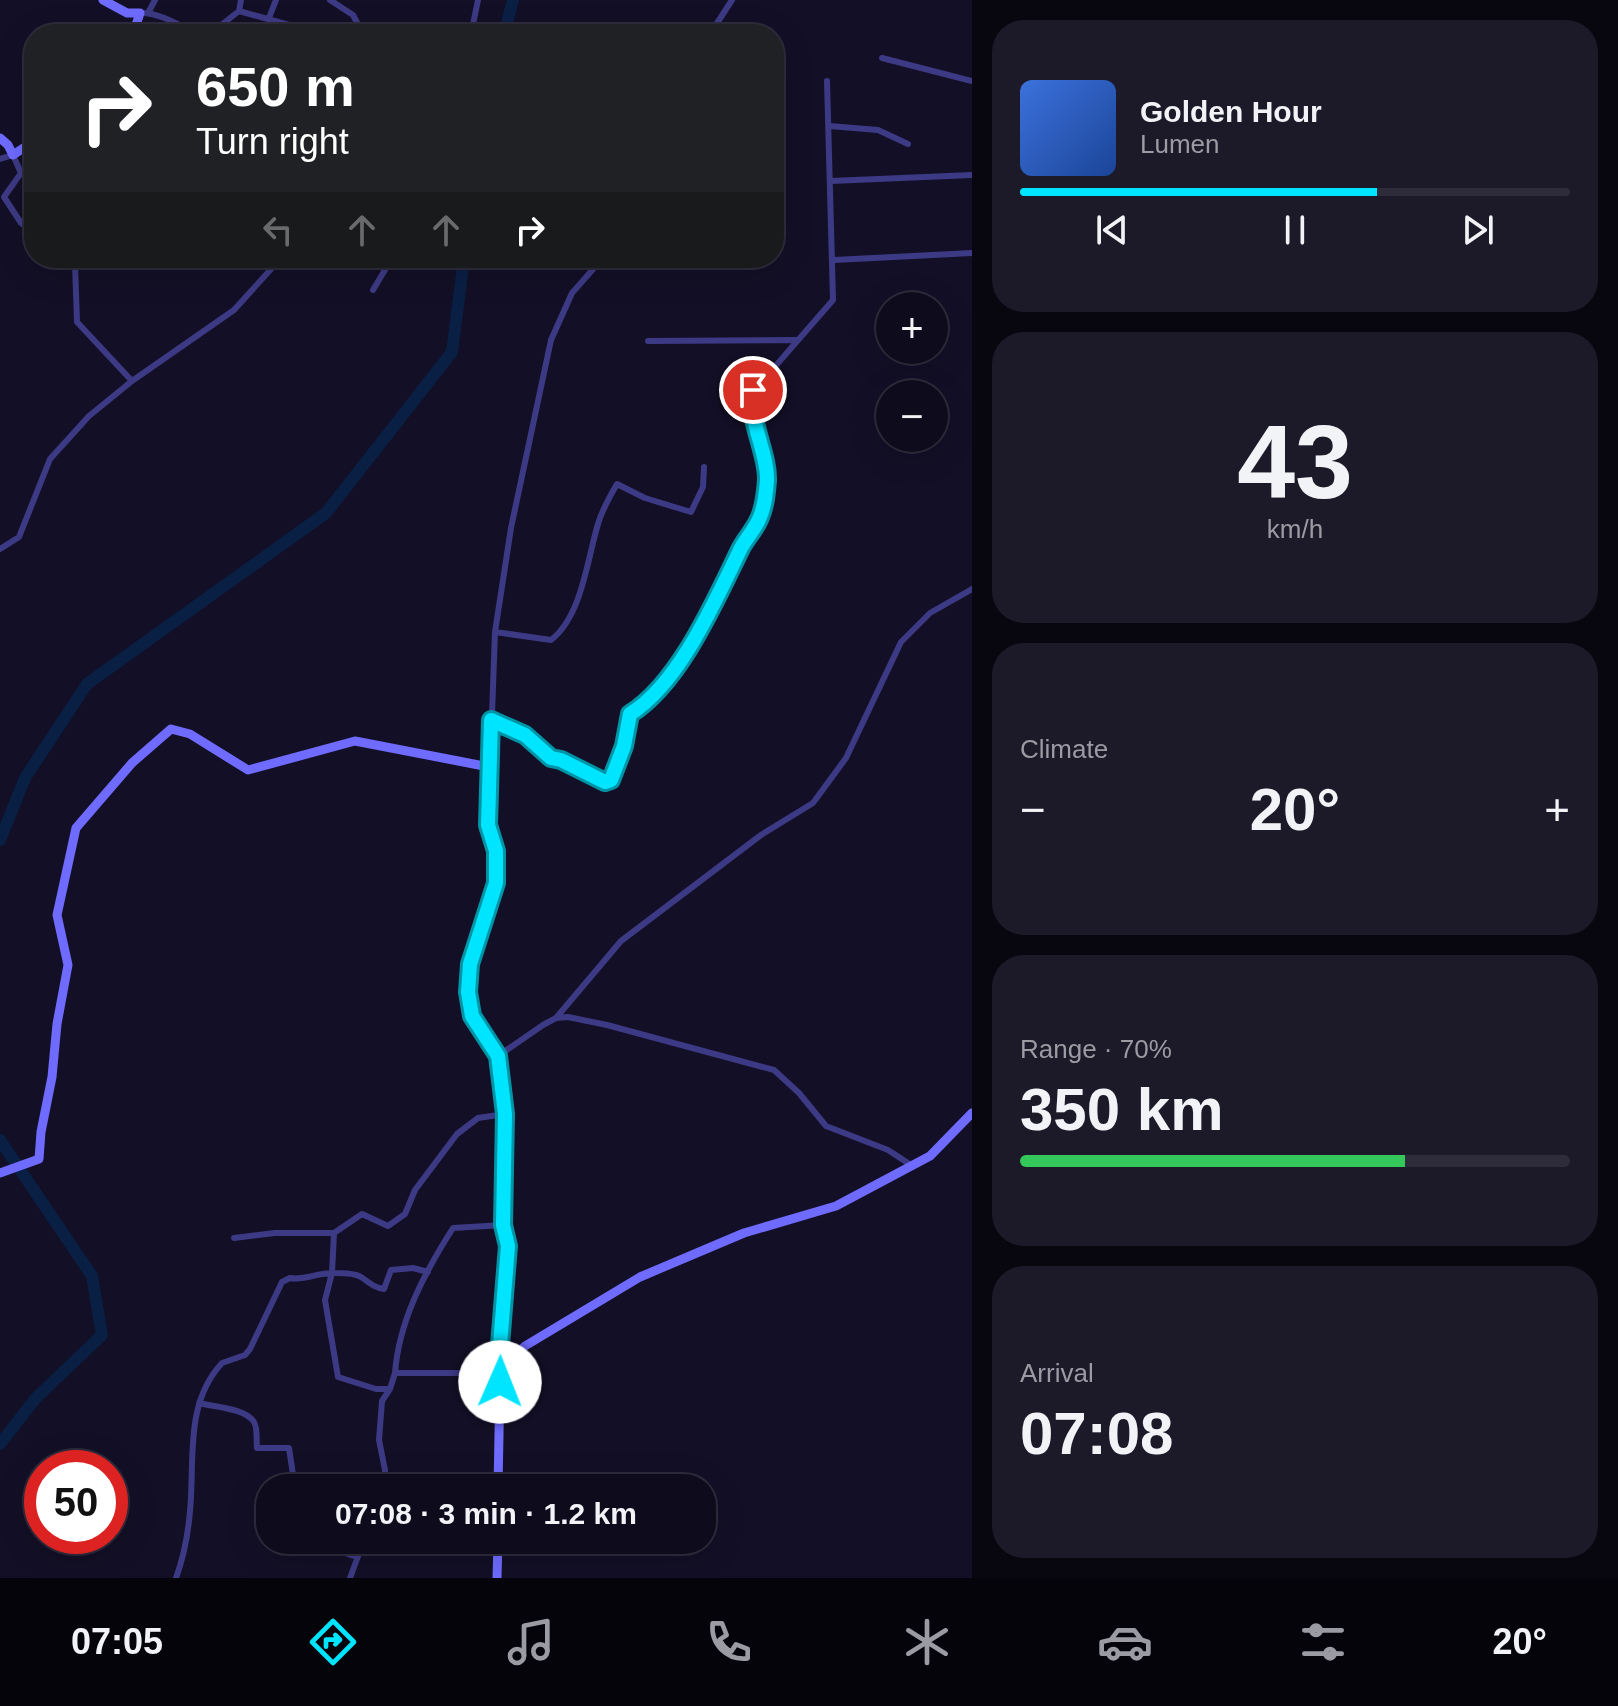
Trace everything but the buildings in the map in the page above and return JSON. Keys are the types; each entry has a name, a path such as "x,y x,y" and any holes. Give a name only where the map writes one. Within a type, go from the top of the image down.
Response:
{"street":[{"path":"103,0 127,13 144,13 172,24"},
{"path":"138,24 155,0"},
{"path":"223,24 239,11 241,0"},
{"path":"269,18 276,0"},
{"path":"330,0 353,15 358,24"},
{"path":"473,24 478,0"},
{"path":"716,24 732,0"},
{"path":"239,11 286,24"},
{"path":"882,58 972,81"},
{"path":"491,720 525,735 551,758 605,782 611,780 624,746 630,714 643,707 655,694 707,620 764,506 767,476 752,393 796,340 831,305 834,260 827,81"},
{"path":"829,126 878,130 908,144"},
{"path":"0,138 8,145 21,173 4,197 24,225"},
{"path":"0,159 24,148"},
{"path":"831,181 972,175"},
{"path":"834,260 972,253"},
{"path":"75,268 77,322 132,381"},
{"path":"0,549 19,537 50,459 89,416 132,381 234,310 272,268"},
{"path":"373,290 386,268"},
{"path":"502,1373 500,1345 508,1246 503,1225 505,1114 498,1056 472,1016 468,992 470,964 496,883 496,851 488,825 495,632 511,528 551,340 572,293 594,268"},
{"path":"648,341 796,340"},
{"path":"495,632 551,640 560,633 580,592 599,521 617,484 645,498 691,512 702,489 704,467"},
{"path":"498,1056 556,1018 621,941 761,835 813,803 846,758 901,642 930,613 972,589"},
{"path":"0,1173 39,1159 68,965 57,915 76,828 132,763 171,729 190,734 248,770 355,741 489,767"},
{"path":"556,1018 568,1017 607,1025 774,1070 799,1093 826,1126 888,1150 911,1165"},
{"path":"498,1474 500,1382 506,1364 525,1346 640,1277 744,1233 836,1206 930,1156 972,1113"},
{"path":"234,1238 275,1233 334,1233 362,1214 388,1226 405,1214 415,1190 457,1134 478,1118 505,1114"},
{"path":"385,1474 379,1440 382,1401 395,1373 404,1325 412,1303 453,1228 503,1225"},
{"path":"334,1233 332,1273 325,1300 338,1379 376,1389 390,1389"},
{"path":"176,1578 187,1539 192,1436 199,1403 222,1363 245,1355 250,1349 285,1279 300,1280 315,1273 356,1275 373,1287 384,1289 389,1273 394,1269 413,1268 428,1272"},
{"path":"395,1373 502,1373"},
{"path":"199,1403 237,1412 252,1420 256,1424 257,1448 289,1448 293,1474"},
{"path":"348,1554 357,1557"},
{"path":"350,1578 358,1554"},
{"path":"497,1578 498,1554"}],"waterway":[{"path":"507,24 513,0"},
{"path":"0,840 25,778 87,684 326,513 452,352 463,268"},
{"path":"0,1140 92,1276 102,1335 35,1399 0,1444"}],"route":[{"path":"500,1382 508,1246 503,1225 505,1114 498,1056 472,1016 468,992 470,964 496,883 496,851 488,825 491,720 525,735 551,758 605,782 611,780 624,746 630,714 643,707 655,694 707,620 744,543 759,521 767,476 756,425 753,390"}]}
